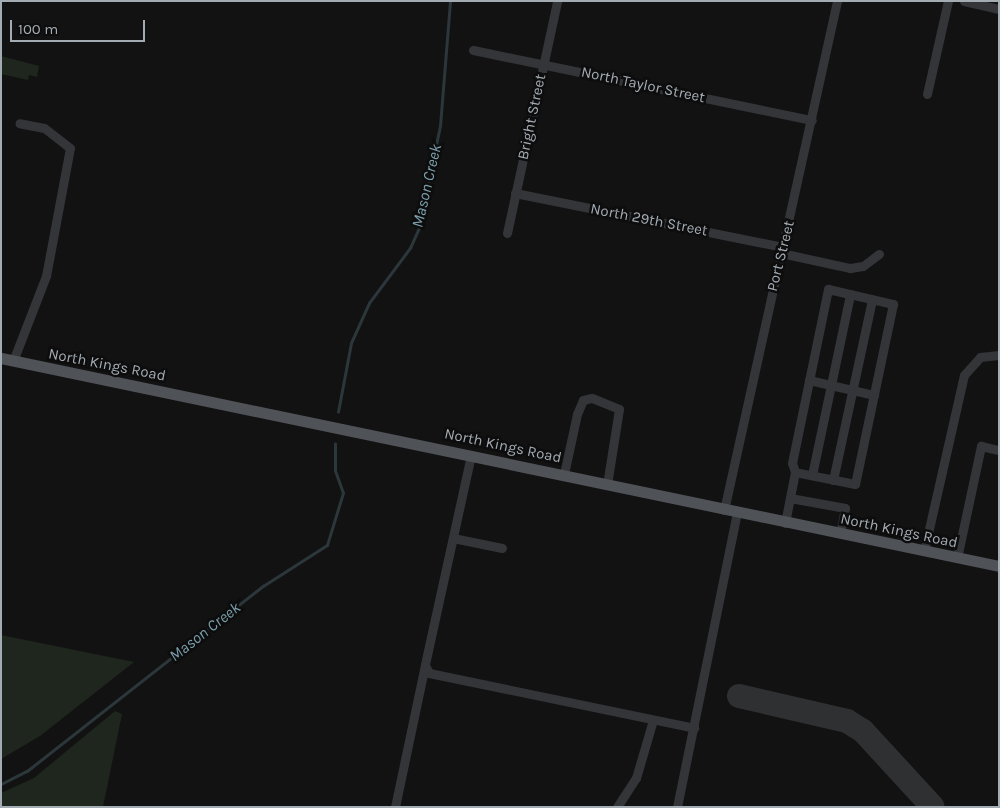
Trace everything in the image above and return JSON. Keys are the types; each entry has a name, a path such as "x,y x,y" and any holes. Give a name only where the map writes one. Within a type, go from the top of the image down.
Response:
{"main road":[{"name":"North Kings Road","path":"1,358 564,474 737,513 999,566"}],"street":[{"name":"Bright Street","path":"507,233 557,1"},
{"name":"Port Street","path":"724,510 837,1"},
{"path":"927,94 948,1"},
{"path":"964,1 999,8"},
{"name":"North Taylor Street","path":"473,50 812,120"},
{"path":"13,361 46,276 70,148 44,128 19,123"},
{"name":"North 29th Street","path":"516,193 782,250 850,268 863,266 878,254"},
{"path":"786,523 795,472 792,463 828,289 893,304 855,484 795,472"},
{"path":"812,475 850,294"},
{"path":"833,480 872,299"},
{"path":"924,551 964,376 980,356 999,355"},
{"path":"809,380 874,395"},
{"path":"564,474 577,414 583,400 592,398 619,409 607,485"},
{"path":"957,558 980,446 999,450"},
{"path":"395,807 471,455"},
{"path":"790,498 845,508 840,534"},
{"path":"677,807 737,513"},
{"path":"452,538 502,548"},
{"path":"425,665 429,673 694,728"},
{"path":"617,807 636,778 653,720"}],"shaded area":[{"path":"1,56 39,66 37,77 29,75 28,80 1,74"},
{"path":"1,635 134,662 40,736 1,759"},
{"path":"115,711 122,714 103,807 1,807 1,793 34,778"}],"waterway":[{"name":"Mason Creek","path":"338,412 351,343 369,303 410,248 419,228 440,126 450,1"},
{"name":"Mason Creek","path":"1,784 27,771 263,586 327,545 343,493 335,471 335,444"}],"taxiway":[{"path":"739,696 847,721 863,731 933,807"}]}
